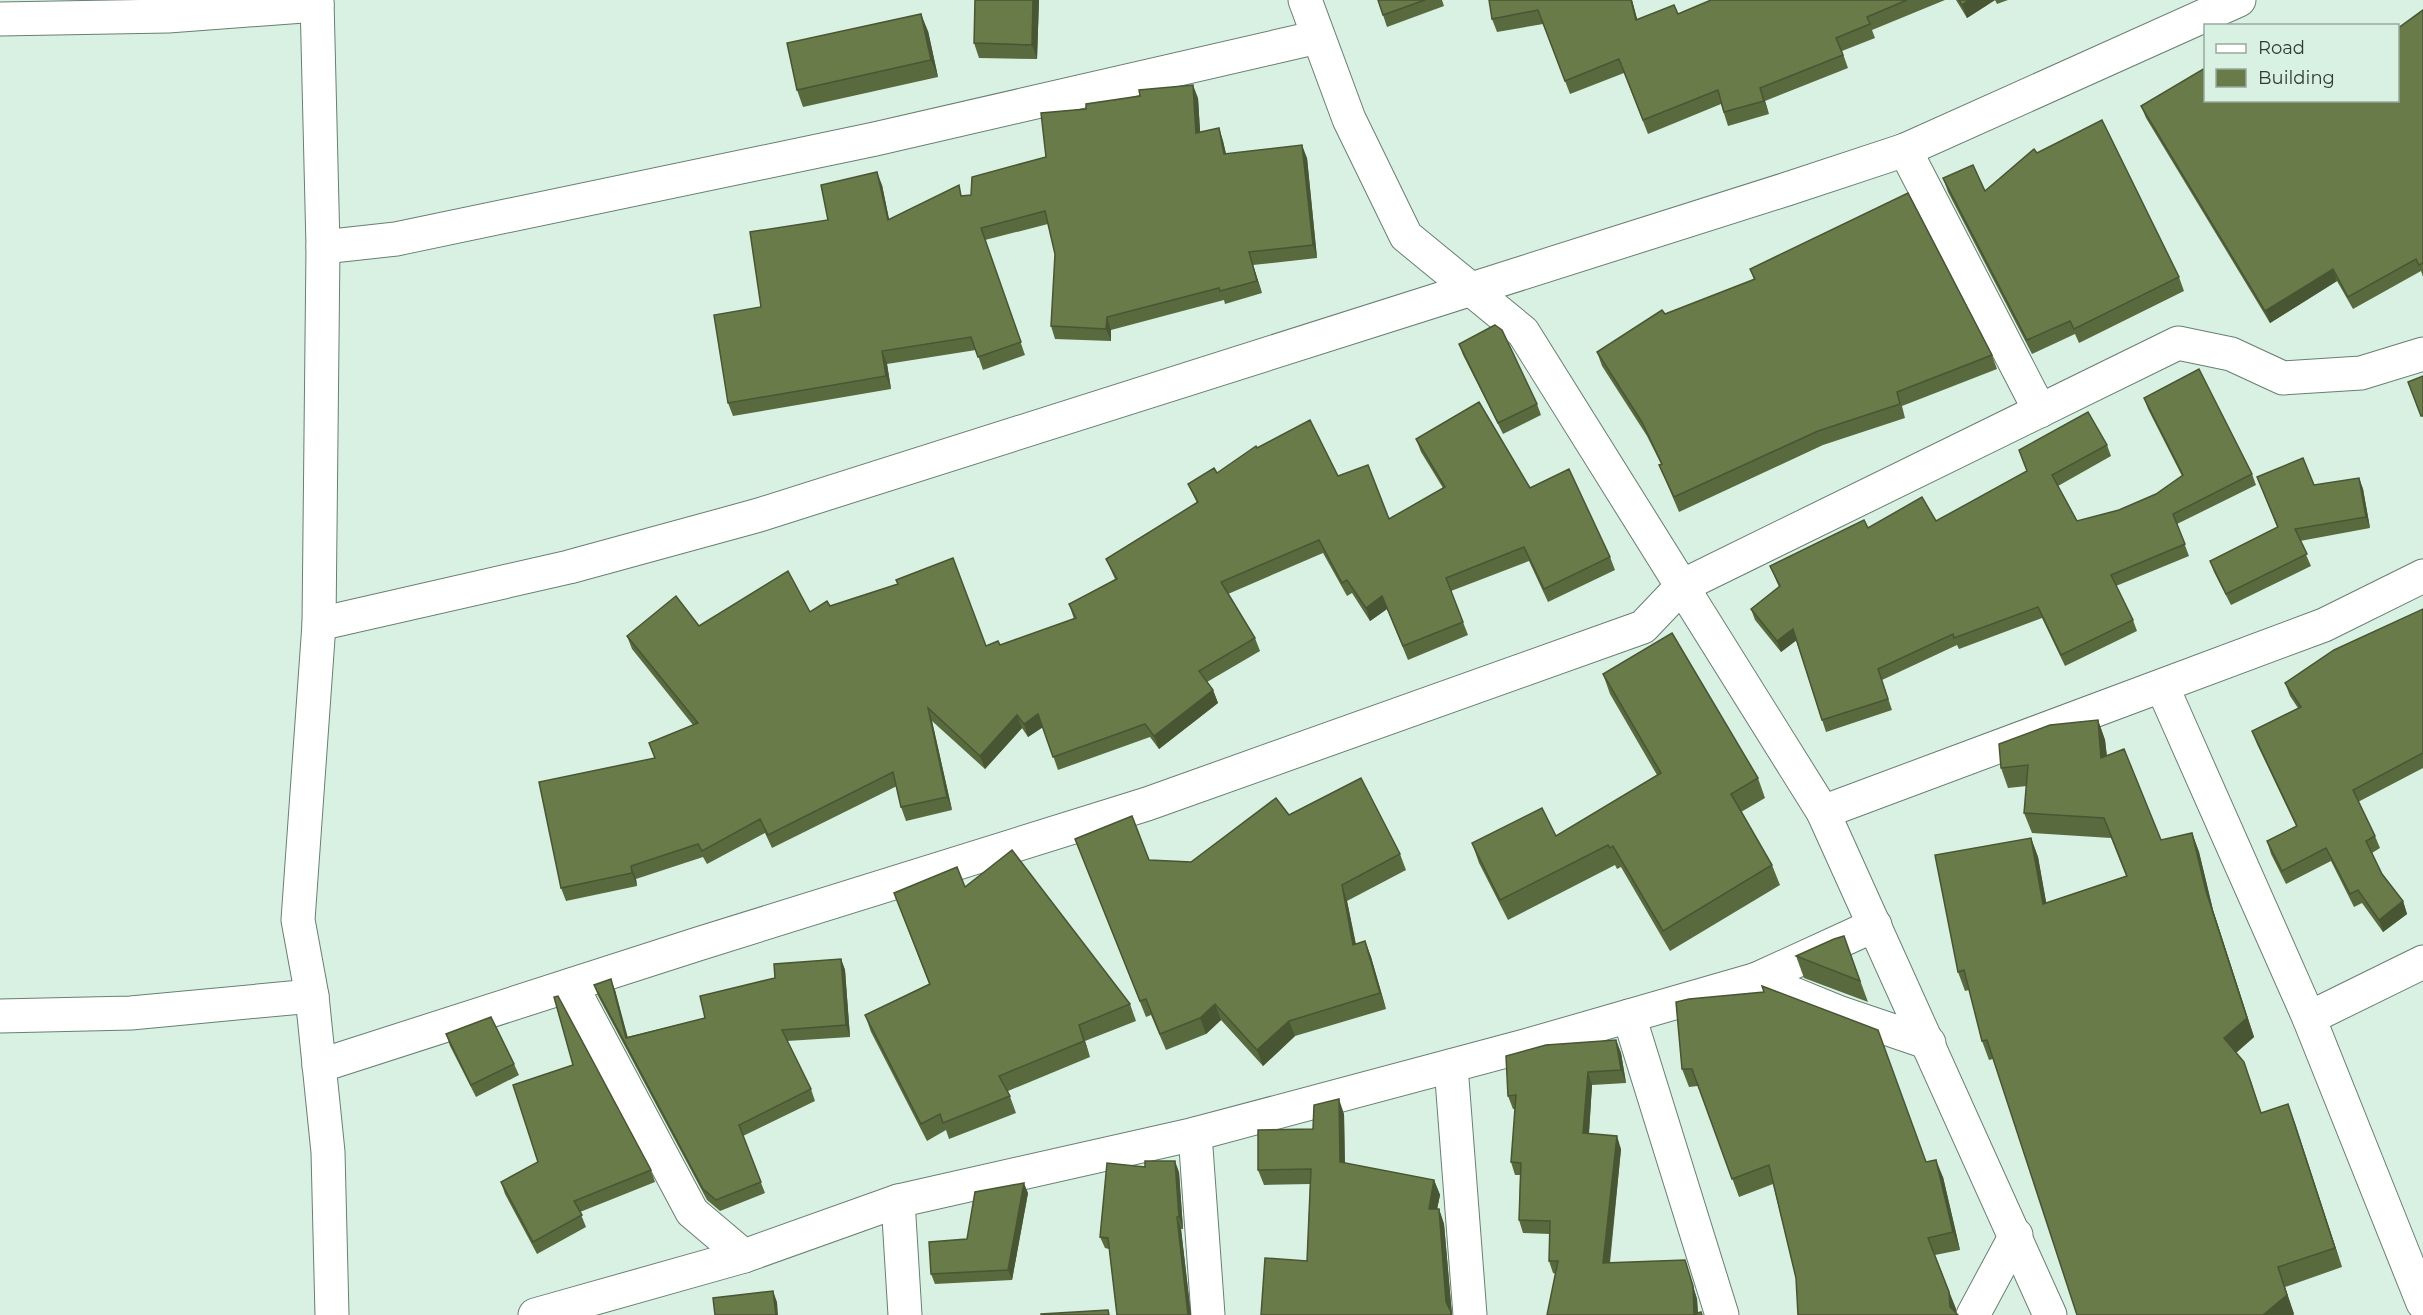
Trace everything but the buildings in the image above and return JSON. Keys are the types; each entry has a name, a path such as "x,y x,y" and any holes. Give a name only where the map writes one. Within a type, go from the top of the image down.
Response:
{"street":[{"path":"1305,0 1349,119 1406,236 1523,332 1823,812 2050,1315"},
{"path":"319,624 568,567 759,515 1472,290 1905,150 2239,0"},
{"path":"0,19 168,16 317,3 323,248 319,624 298,920 312,996 328,1152 332,1315"},
{"path":"323,248 396,239 875,139 1318,37"},
{"path":"1905,150 2040,411"},
{"path":"319,1066 1147,804 1632,632 1643,627 1682,586 2178,343 2232,354 2283,378 2361,373 2423,354"},
{"path":"1823,812 2324,626 2423,576"},
{"path":"2162,686 2308,1018 2423,1303"},
{"path":"535,1315 636,1302 683,1272 744,1256 898,1201 1195,1134 1451,1066 1757,979 1875,925"},
{"path":"2308,1018 2423,962"},
{"path":"1757,979 1838,1012 1929,1043"},
{"path":"571,985 692,1212 744,1256"},
{"path":"0,1016 130,1013 312,996"},
{"path":"1629,1016 1722,1315"},
{"path":"1451,1066 1470,1315"},
{"path":"1195,1134 1208,1315"},
{"path":"898,1201 905,1315"},
{"path":"683,1272 692,1212"},
{"path":"1973,1315 2016,1236"}]}
